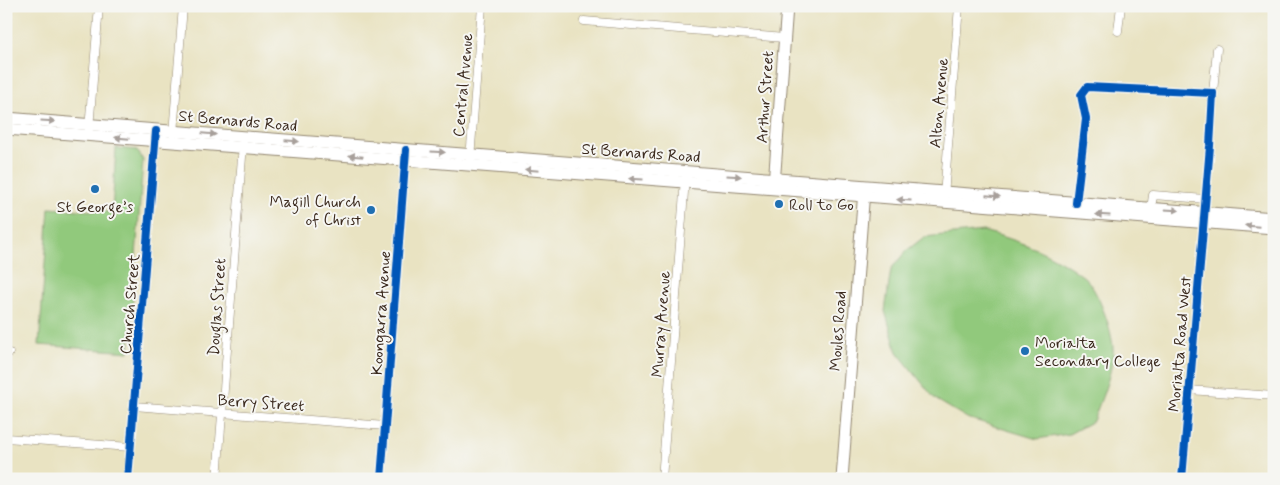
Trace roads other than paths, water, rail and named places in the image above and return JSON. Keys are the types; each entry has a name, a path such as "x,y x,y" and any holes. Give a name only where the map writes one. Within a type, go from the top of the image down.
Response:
{"main road":[{"name":"Arthur Street","path":"774,184 787,6"},
{"name":"St Bernards Road","path":"6,118 89,130 156,136 864,192 1204,217 1274,218"},
{"name":"St Bernards Road","path":"6,129 89,130"},
{"name":"Moules Road","path":"842,479 864,192"},
{"name":"St Bernards Road","path":"944,198 1076,203 1152,209 1274,228"}],"street":[{"path":"89,130 99,6"},
{"path":"173,136 183,6"},
{"name":"Central Avenue","path":"470,160 482,6"},
{"name":"Alton Avenue","path":"944,198 959,6"},
{"path":"1118,32 1121,6"},
{"path":"584,21 784,38"},
{"name":"Morialta Road West","path":"1182,479 1217,49"},
{"path":"1076,203 1086,119 1080,95 1087,87 1212,94"},
{"name":"Church Street","path":"128,479 156,136"},
{"name":"Douglas Street","path":"216,479 243,142"},
{"name":"Koongarra Avenue","path":"381,479 405,155"},
{"name":"Murray Avenue","path":"662,479 685,177"},
{"path":"1152,209 1153,195 1205,199"},
{"path":"1189,390 1274,396"},
{"name":"Berry Street","path":"134,406 385,426"},
{"path":"6,438 130,447"}],"place":[{"name":"St George’s","path":"95,189"},
{"name":"Roll to Go","path":"779,204"},
{"name":"Magill Church of Christ","path":"371,210"},
{"name":"Morialta Secondary College","path":"1025,351"}]}
